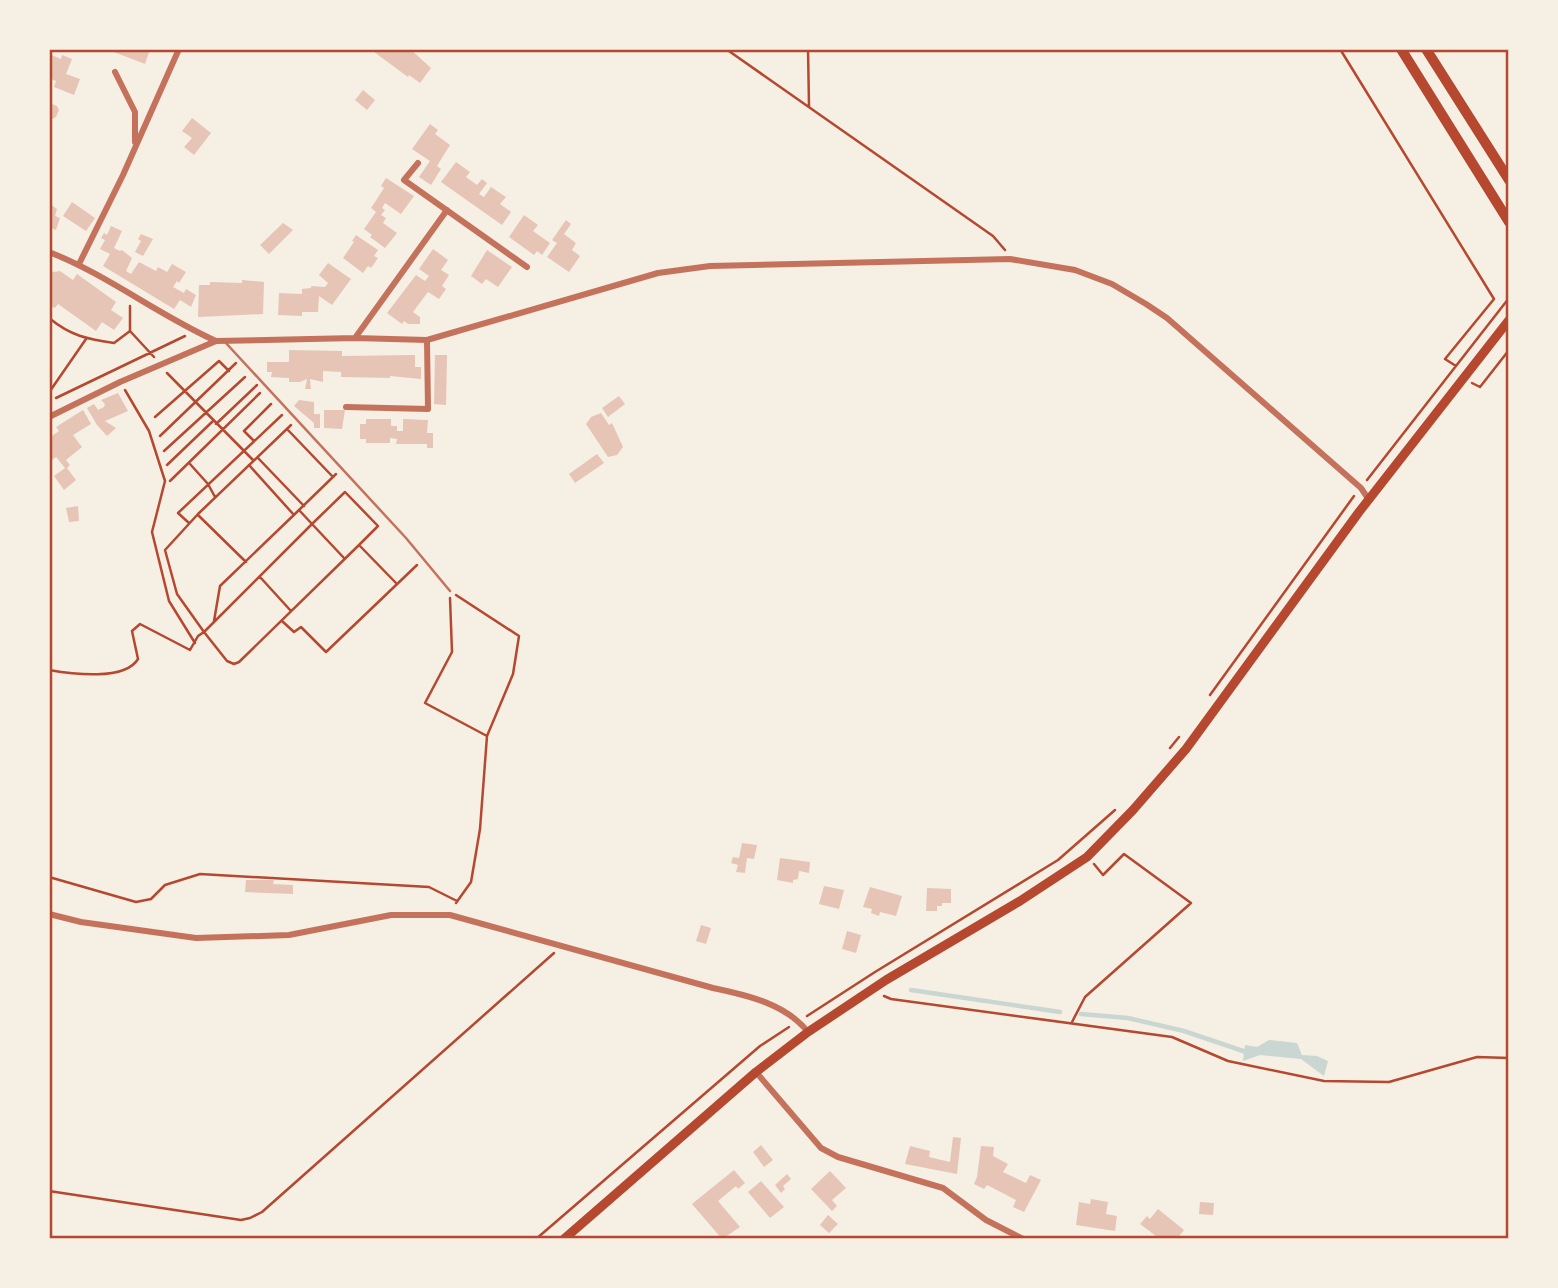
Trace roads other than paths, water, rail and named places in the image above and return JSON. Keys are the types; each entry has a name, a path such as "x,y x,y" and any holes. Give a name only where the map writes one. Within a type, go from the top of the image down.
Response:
{"highway":[{"path":"1401,49 1509,222"},
{"path":"1426,49 1509,180"}],"main road":[{"path":"564,1239 756,1072 808,1032 872,989 1020,901 1087,857 1133,810 1186,749 1368,500 1509,320"}],"street":[{"path":"79,264 179,49"},
{"path":"115,72 135,112 135,144"},
{"path":"418,163 404,180 527,267"},
{"path":"355,338 447,210"},
{"path":"49,252 79,264 194,331 215,341 225,342 355,338 427,340 658,273 710,266 1010,259 1075,271 1112,284 1167,318 1361,488 1368,500"},
{"path":"346,407 428,409 427,340"},
{"path":"49,417 120,382 215,341"},
{"path":"49,914 82,922 196,938 289,935 391,915 450,915 713,988 751,996 799,1021 808,1032"},
{"path":"756,1072 821,1147 838,1157 943,1188 986,1220 1023,1239"}],"lane":[{"path":"225,342 424,558 450,591"}],"waterway":[{"path":"911,990 1060,1012"},
{"path":"1081,1014 1128,1018 1184,1031 1249,1053"}]}
